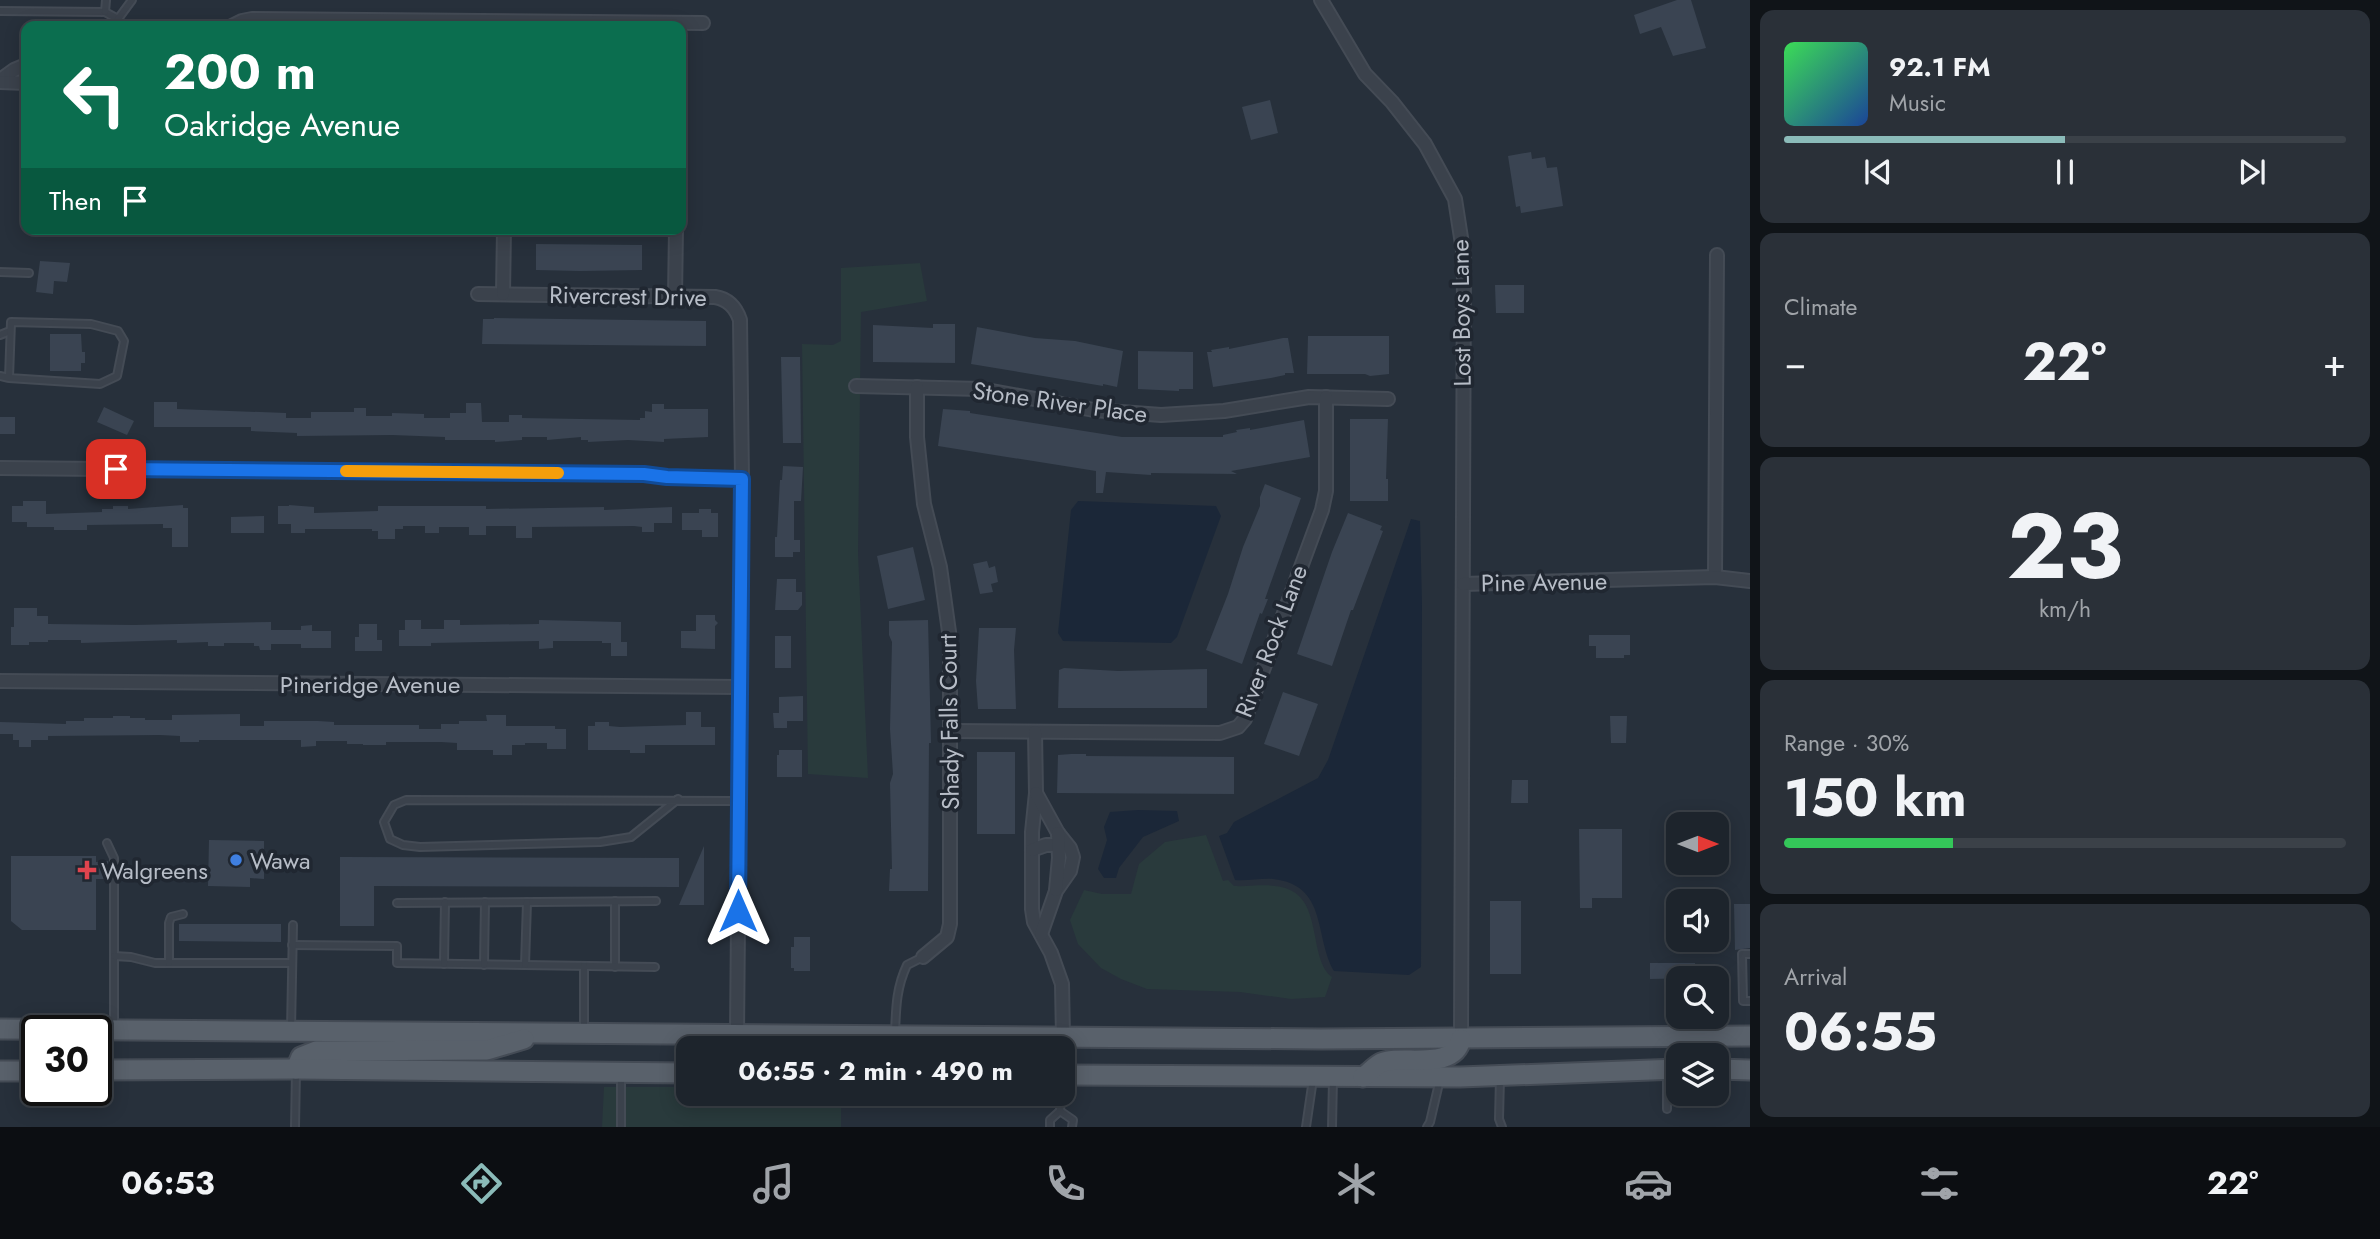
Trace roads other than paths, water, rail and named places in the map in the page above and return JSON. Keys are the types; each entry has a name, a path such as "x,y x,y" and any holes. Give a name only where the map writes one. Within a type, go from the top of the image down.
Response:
{"main road":[{"path":"0,1029 538,1033 676,1039"},
{"path":"296,1069 301,1057 316,1052 487,1050 518,1042 538,1033"},
{"path":"872,1036 979,1036"},
{"path":"1075,1037 1750,1037"},
{"path":"1363,1077 1382,1063 1443,1058 1460,1044 1461,1039"},
{"path":"1075,1076 1441,1077 1666,1069"},
{"path":"1729,1069 1750,1070"},
{"path":"112,1070 676,1073"},
{"path":"0,1071 21,1071"}],"street":[{"name":"Lost Boys Lane","path":"1321,0 1365,74 1392,102 1425,144 1455,199 1464,257 1463,584"},
{"path":"240,21 422,21"},
{"path":"686,24 703,23"},
{"path":"0,81 21,67"},
{"path":"0,81 21,83"},
{"path":"503,294 504,235"},
{"path":"675,296 676,235"},
{"path":"1715,577 1717,255"},
{"name":"Rivercrest Drive","path":"478,294 721,298 734,306 737,312 741,330 742,479 737,1036"},
{"name":"Stone River Place","path":"856,386 981,390 1094,410 1161,415 1224,411 1289,399 1388,398"},
{"name":"Shady Falls Court","path":"917,387 917,437 924,504 940,567 950,639 950,924 947,937 923,957"},
{"name":"River Rock Lane","path":"950,731 1220,733 1238,727 1245,719 1322,510 1326,491 1326,397"},
{"path":"0,468 644,474 742,479"},
{"name":"Pine Avenue","path":"1461,1039 1463,584 1715,577 1750,581"},
{"name":"Pineridge Avenue","path":"0,681 740,687"},
{"path":"1035,732 1032,909 1034,922 1058,968 1062,984 1063,1036"},
{"path":"1036,793 1059,839 1070,849 1073,864 1056,891 1041,934"},
{"path":"1032,850 1059,839"}],"lane":[{"path":"105,12 106,0"},
{"path":"0,11 105,12 118,19 132,0"},
{"path":"0,272 29,272"},
{"path":"0,376 9,378 100,384 117,376 124,341 118,331 91,324 11,321 9,378"},
{"path":"0,335 10,331"},
{"path":"678,799 631,837 600,842 420,847 403,845 390,839 384,822 394,805 406,800 678,799 738,801"},
{"path":"107,843 113,854 114,1030"},
{"path":"615,901 615,967"},
{"path":"397,902 656,901"},
{"path":"444,964 445,902"},
{"path":"484,965 485,902"},
{"path":"525,965 527,902"},
{"path":"169,963 169,923 171,917 183,914"},
{"path":"291,1032 293,926"},
{"path":"292,945 397,946 397,963 655,967"},
{"path":"1750,954 1742,954 1743,1001 1750,1001"},
{"path":"114,956 169,963 291,962"},
{"name":"Shady Falls Court","path":"895,1035 896,995 900,980 907,965 923,957"},
{"path":"584,966 584,1034"},
{"path":"295,1127 296,1069"},
{"path":"621,1072 621,1127"},
{"path":"1500,1076 1499,1119 1502,1127"},
{"path":"1306,1127 1323,1077"},
{"path":"1323,1077 1332,1127"},
{"path":"1427,1127 1441,1077"},
{"path":"1050,1127 1050,1120 1060,1111 1060,1106"},
{"path":"1060,1111 1073,1120 1072,1127"}],"water":[{"path":"1078,501 1216,506 1221,516 1177,637 1171,643 1063,641 1058,633 1071,510"},
{"path":"1411,519 1420,521 1422,604 1421,967 1409,975 1334,971 1317,914 1303,891 1291,883 1273,879 1235,880 1219,836 1227,833 1234,822 1318,778 1328,760"},
{"path":"1177,811 1179,821 1143,837 1119,868 1116,878 1104,878 1098,869 1107,840 1104,827 1110,812"}],"place":[{"name":"Wawa","path":"236,860"},
{"name":"Walgreens","path":"87,870"}]}
